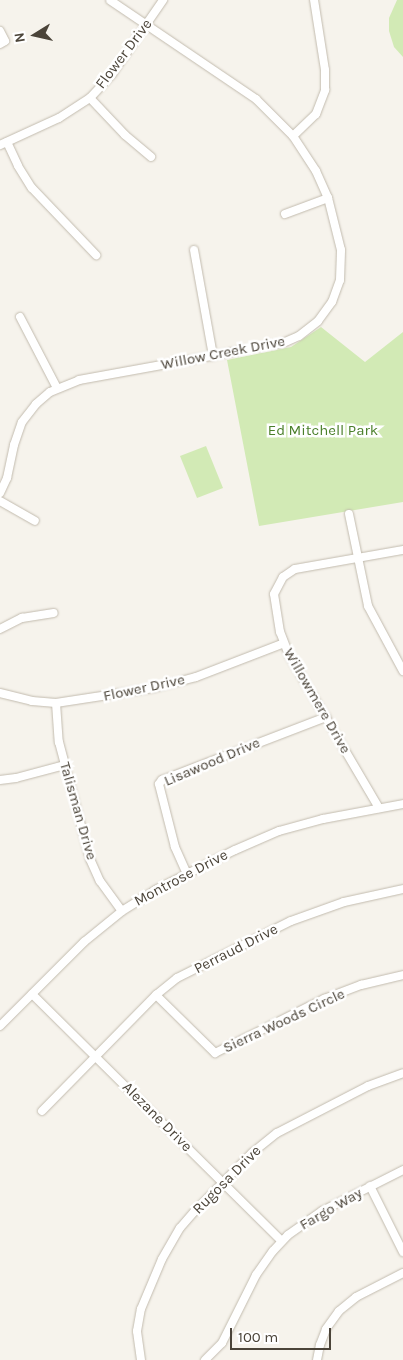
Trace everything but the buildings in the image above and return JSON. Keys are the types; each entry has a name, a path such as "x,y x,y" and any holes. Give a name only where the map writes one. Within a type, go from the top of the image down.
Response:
{"street":[{"name":"Willow Creek Drive","path":"0,493 8,473 22,422 36,404 57,388 79,380 283,343 309,329 325,312 336,291 342,262 335,220 316,171 293,136 256,99 110,0"},
{"name":"Flower Drive","path":"3,144 59,118 90,98 112,74 163,0"},
{"path":"293,136 316,114 325,90 325,70 314,0"},
{"path":"0,31 5,42 0,44"},
{"path":"90,98 126,135 152,156"},
{"path":"3,144 32,188 96,255"},
{"path":"285,214 328,198"},
{"path":"194,250 213,356"},
{"path":"20,317 57,388"},
{"path":"0,501 35,521"},
{"path":"350,514 357,558 368,606 403,670"},
{"name":"Willowmere Drive","path":"379,808 284,643 274,599 275,589 283,577 300,568 403,550"},
{"path":"0,629 22,618 54,613"},
{"name":"Flower Drive","path":"0,693 32,701 56,703 170,684 284,643"},
{"name":"Talisman Drive","path":"56,703 57,731 94,868 122,911"},
{"name":"Lisawood Drive","path":"187,874 175,847 159,784 166,778 326,717"},
{"path":"0,780 16,778 65,765"},
{"name":"Montrose Drive","path":"0,1026 84,942 122,911 187,874 279,831 323,818 403,804"},
{"name":"Perraud Drive","path":"42,1111 156,995 182,975 290,921 344,902 403,889"},
{"name":"Sierra Woods Circle","path":"156,995 215,1053 324,999 361,986 403,975"},
{"name":"Alezane Drive","path":"32,994 282,1241"},
{"name":"Rugosa Drive","path":"141,1360 138,1343 138,1320 162,1259 180,1228 252,1153 278,1133 368,1086 403,1073"},
{"name":"Fargo Way","path":"210,1359 229,1333 256,1275 282,1241 322,1211 403,1170"},
{"path":"370,1186 403,1252"},
{"path":"317,1360 321,1340 339,1311 356,1297 403,1273"}],"green space":[{"path":"397,0 403,0 403,57 394,47 389,31 389,18"},
{"name":"Ed Mitchell Park","path":"321,327 365,362 403,332 403,502 259,526 227,360 291,347"},
{"path":"206,446 223,488 197,498 180,456"}]}
